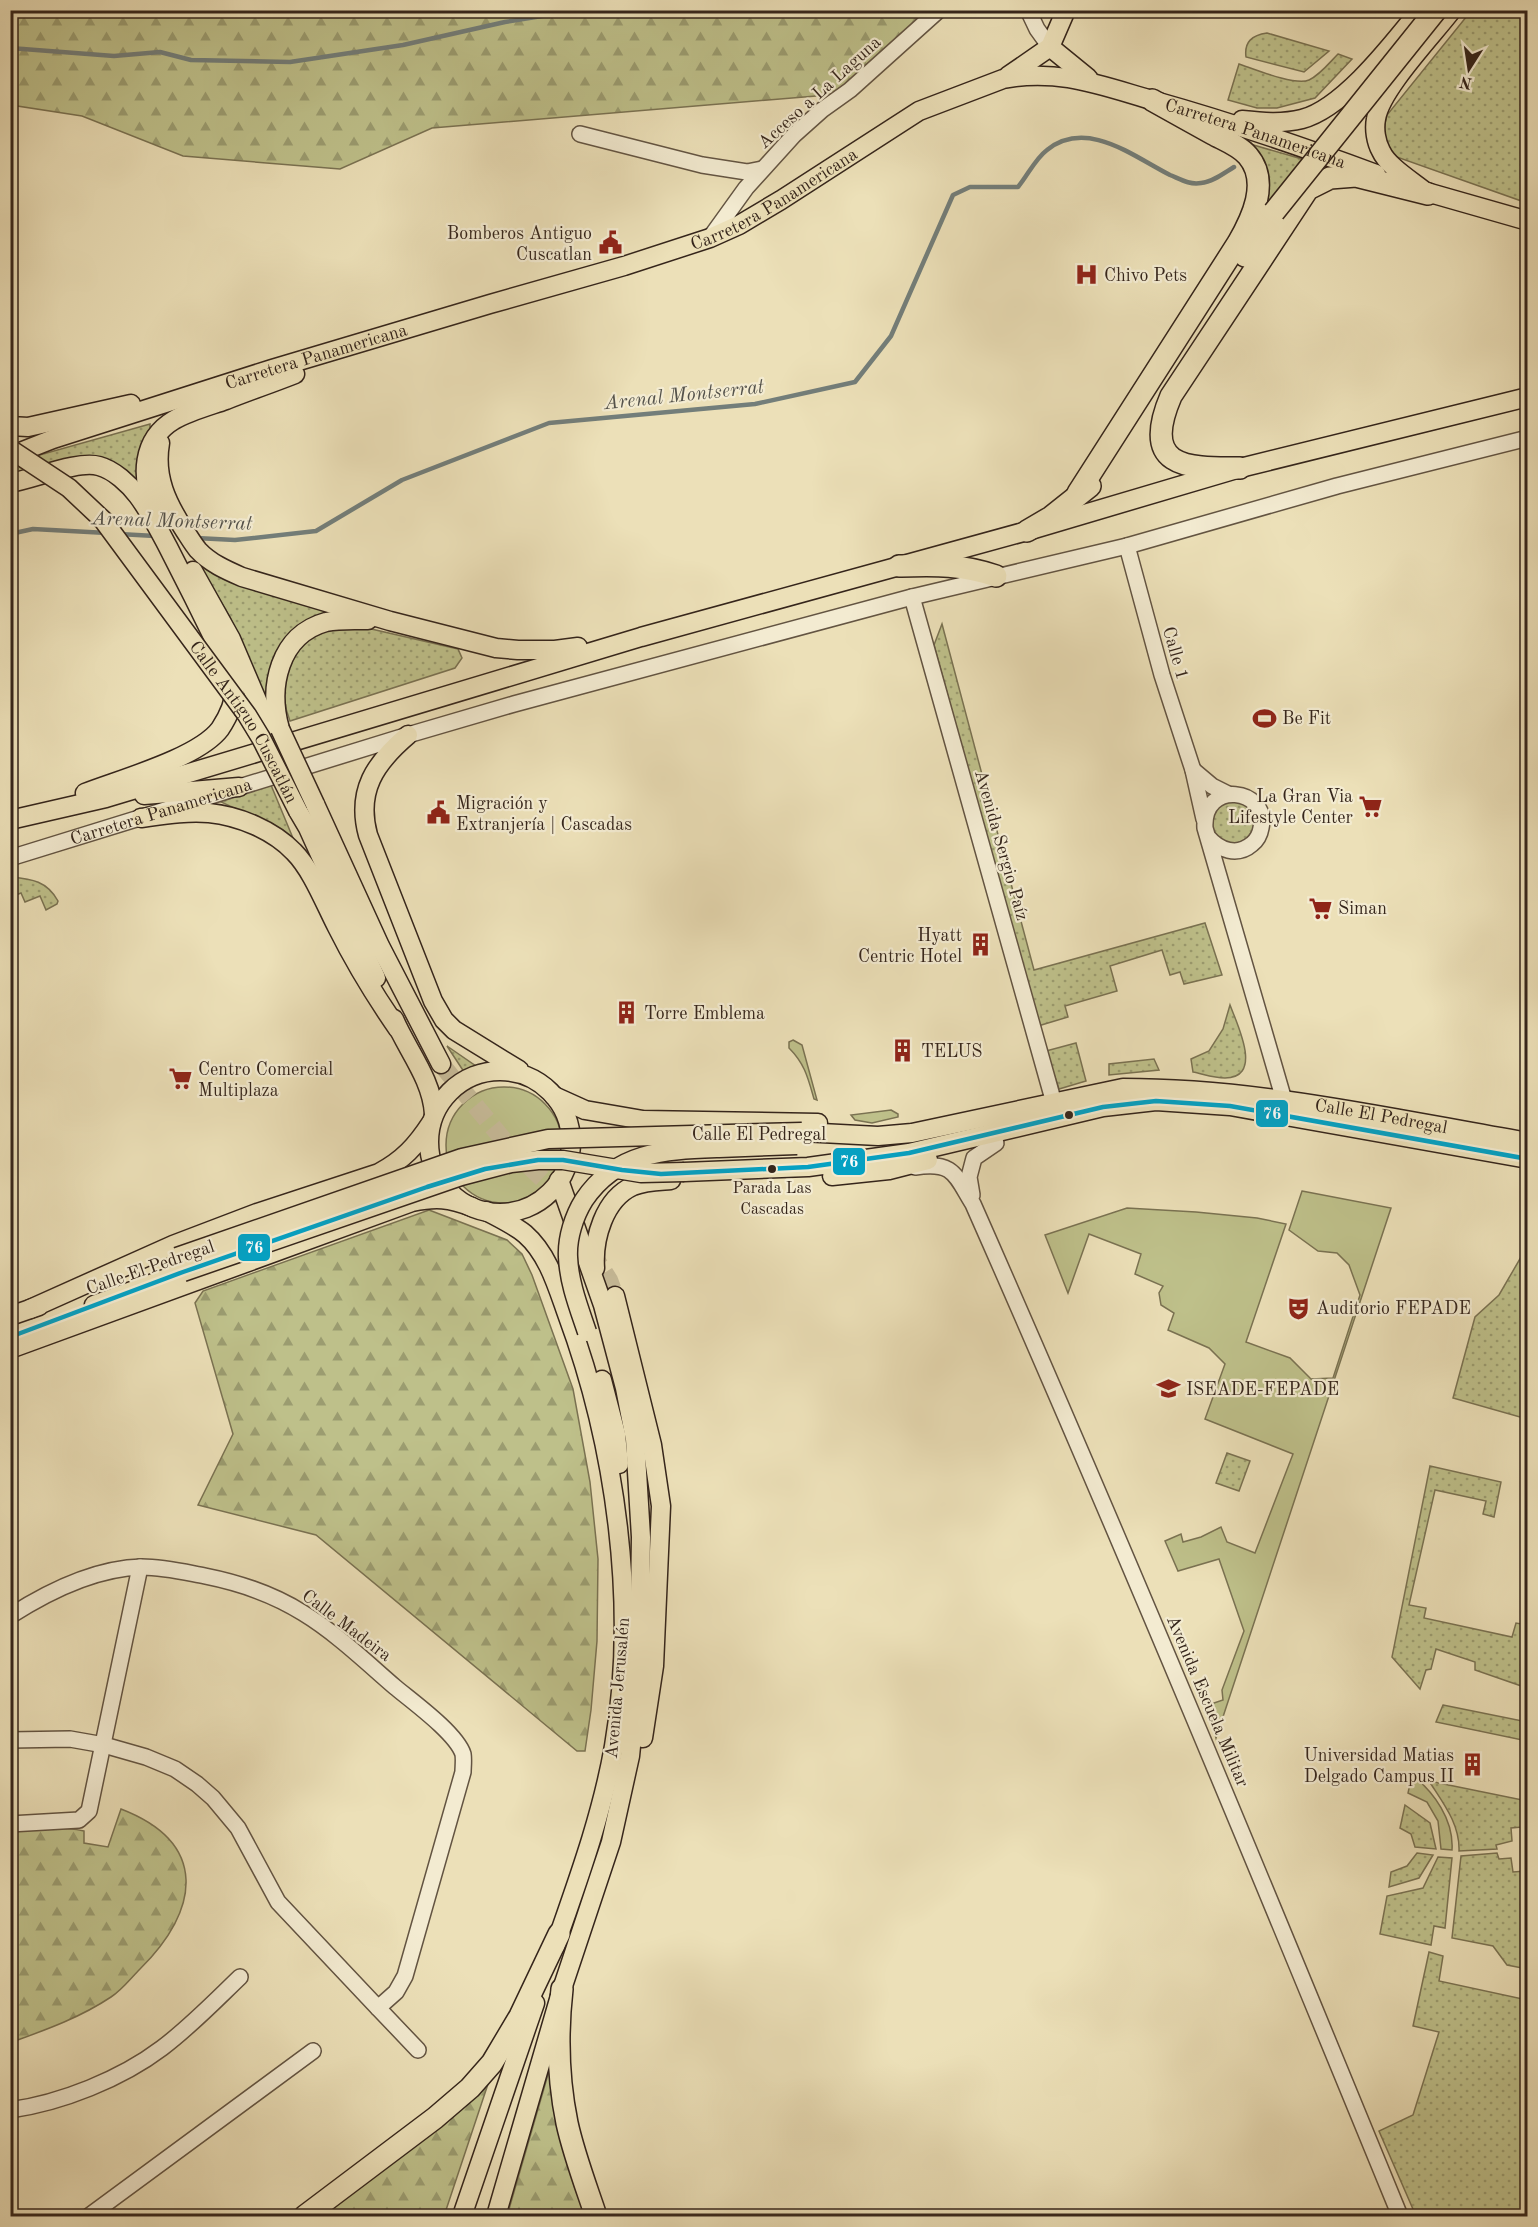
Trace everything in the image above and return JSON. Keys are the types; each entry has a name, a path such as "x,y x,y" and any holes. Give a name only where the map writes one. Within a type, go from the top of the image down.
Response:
{"highway":[{"path":"1027,531 1050,517 1098,478 1274,212 1436,10"},
{"path":"1078,493 1238,243 1256,203 1258,176 1248,156 1152,100"},
{"path":"1240,468 1198,467 1182,463 1169,455 1162,446 1159,434 1161,424 1171,396 1308,189 1330,178 1356,176 1428,194"},
{"path":"899,566 941,565 972,568 996,576"},
{"path":"305,2217 435,2118 470,2088 492,2063 520,2016 559,1934"},
{"path":"562,1989 559,2027 562,2092 567,2125 596,2217"}],"main road":[{"path":"1002,79 1050,47 1066,10"},
{"path":"1219,118 1261,122 1281,121 1302,119 1317,112 1354,84 1385,53 1420,10"},
{"path":"1428,194 1389,163 1376,137 1376,118 1383,100 1401,74 1452,10"},
{"path":"1050,47 1097,83"},
{"name":"Carretera Panamericana","path":"10,456 53,439 273,369 624,266 710,238 739,225 781,200 919,111 1002,79 1062,77 1097,83 1219,118 1428,194 1527,221"},
{"path":"14,820 187,754 205,744 220,729 233,702 235,684 193,594 165,522 151,498 146,483 145,468 151,445 167,425 182,416 411,328"},
{"path":"10,426 28,428 273,369"},
{"name":"Carretera Panamericana","path":"14,820 106,798 641,637 1027,531 1240,468 1527,397"},
{"name":"Calle Antiguo Cuscatlán","path":"10,449 69,488 93,509 112,531 247,715 306,807 308,828 398,1029 429,1091 433,1118"},
{"path":"10,483 73,467 89,464 100,466 127,483 165,522 192,555 210,599 276,731 306,807 441,1065"},
{"path":"192,555 242,577 390,621 496,648 555,650 641,637"},
{"path":"276,731 276,680 283,657 299,637 316,626 328,622 390,621"},
{"path":"408,735 385,756 371,778 365,805 368,835 433,1001 444,1020 454,1030 533,1079 554,1096 585,1110 643,1120 805,1122 912,1133"},
{"path":"106,798 239,786"},
{"path":"141,818 190,812 211,813 240,820 281,840 296,854 319,891 375,998 398,1029"},
{"path":"30,1309 173,1245 257,1213 379,1173 398,1163 433,1118 448,1092 464,1080 489,1072 508,1071 533,1079"},
{"name":"Calle El Pedregal","path":"10,1337 180,1264 462,1158 548,1139 800,1138 855,1143 1124,1088 1189,1089 1284,1100 1527,1142"},
{"path":"10,1349 412,1202 438,1198 453,1200 479,1209 504,1212 528,1207 548,1194 560,1180 567,1163 571,1144 569,1125 562,1107 554,1096"},
{"name":"Calle El Pedregal","path":"10,1316 461,1176 511,1163 538,1160 563,1160 661,1174 808,1167 909,1153 1089,1111 1156,1101 1230,1106 1522,1160"},
{"path":"609,1300 595,1268 595,1240 608,1211 618,1197 632,1186 651,1181 812,1178 890,1170 1059,1126 1089,1111"},
{"path":"433,1118 429,1150 435,1170 450,1192 479,1209"},
{"path":"622,1559 620,1477 616,1434 611,1410 571,1278 568,1255 569,1241 580,1207 605,1176 617,1168 663,1151 800,1138"},
{"path":"567,1163 585,1169 685,1180"},
{"name":"Avenida Jerusalén","path":"496,2217 562,1989 611,1842 630,1756 639,1666 641,1538 635,1439 609,1300 560,1180"},
{"name":"Avenida Jerusalén","path":"462,2217 595,1828 614,1745 623,1657 622,1559 600,1419 590,1380 550,1269 525,1234 479,1209"}],"street":[{"name":"Acceso a La Laguna","path":"710,238 762,169 815,117 850,90 939,10"},
{"path":"1028,10 1037,29 1050,47"},
{"path":"580,134 702,165 747,171 762,169"},
{"name":"Carretera Panamericana","path":"10,858 408,735 912,597 1127,546 1337,486 1527,438"},
{"name":"Calle 1","path":"1127,546 1284,1100"},
{"name":"Avenida Sergio Paíz","path":"912,597 1054,1103"},
{"path":"1192,770 1212,786 1228,794 1246,796 1259,809 1262,817 1262,825 1257,838 1246,848 1232,851 1218,847 1208,837"},
{"path":"1204,819 1212,803 1228,794"},
{"path":"1223,889 1227,868 1239,850"},
{"name":"Avenida Escuela Militar","path":"973,1204 969,1177 974,1158 996,1143"},
{"name":"Avenida Escuela Militar","path":"890,1170 944,1166 952,1171 973,1204 1065,1413 1223,1787 1400,2217"},
{"path":"10,1824 79,1820 89,1811 141,1567"},
{"name":"Calle Madeira","path":"10,1616 48,1594 76,1582 111,1572 141,1567 168,1568 249,1587 280,1599 297,1609 344,1644 457,1742 463,1756 463,1772 405,1976 396,1992 378,2008"},
{"path":"10,1740 70,1739 104,1745 146,1757 175,1769 213,1798 238,1828 278,1902 418,2050"},
{"path":"10,2110 32,2107 107,2081 161,2048 240,1977"},
{"path":"89,2217 313,2051"}],"green space":[{"path":"10,11 930,11 840,94 432,128 340,169 183,156 82,116 11,105"},
{"path":"1471,11 1527,11 1527,203 1391,155 1387,145 1384,131 1387,115"},
{"path":"1267,33 1329,51 1304,72 1246,57 1246,47 1250,40 1257,35"},
{"path":"1338,54 1352,59 1315,98 1277,108 1257,108 1228,100 1239,64 1274,76 1303,81 1317,75"},
{"path":"1250,144 1302,159 1258,221"},
{"path":"150,424 140,457 142,487 124,475 26,471 11,474 11,463"},
{"path":"200,566 249,588 337,610 300,631 270,710 230,617"},
{"path":"942,624 1034,970 1205,923 1222,975 1184,984 1180,972 1170,975 1162,950 1110,966 1117,991 1065,1006 1068,1017 1038,1026 934,645"},
{"path":"354,625 458,649 462,658 455,668 290,721 284,687 289,664 300,643 312,633"},
{"path":"271,785 295,843 262,821 219,801"},
{"path":"1233,801 1241,802 1248,807 1253,814 1253,830 1248,837 1241,842 1233,843 1225,842 1218,837 1213,830 1212,822 1213,814 1218,807 1225,802"},
{"path":"11,877 32,880 44,885 54,894 58,901 57,904 46,910 40,896 25,902 21,893 11,897"},
{"path":"1230,1005 1245,1049 1246,1060 1243,1069 1237,1076 1225,1078 1193,1072 1191,1059 1209,1051 1223,1029"},
{"path":"793,1040 802,1045 817,1100 814,1099 802,1066 789,1048 789,1042"},
{"path":"1076,1043 1086,1081 1059,1089 1046,1051"},
{"path":"447,1046 486,1073 470,1081"},
{"path":"1154,1059 1159,1070 1109,1075 1109,1064"},
{"path":"504,1087 526,1092 545,1104 557,1123 562,1145 557,1167 545,1186 526,1198 504,1203 482,1198 463,1186 451,1167 446,1145 451,1123 463,1104 482,1092"},
{"path":"891,1110 898,1114 898,1117 872,1123 855,1120 851,1115"},
{"name":"ISEADE-FEPADE","path":"1302,1191 1391,1208 1216,1738 1208,1705 1223,1700 1222,1690 1244,1631 1219,1559 1178,1571 1165,1541 1181,1534 1183,1542 1201,1537 1221,1527 1227,1542 1255,1553 1293,1454 1205,1419 1225,1364 1209,1348 1168,1330 1174,1313 1161,1305 1159,1293 1163,1286 1135,1274 1141,1254 1089,1234 1068,1293 1045,1235 1127,1208 1257,1218 1286,1224 1246,1342 1290,1358 1311,1379 1333,1378 1360,1295 1349,1265 1337,1253 1318,1251 1289,1230"},
{"path":"429,1210 507,1240 522,1254 532,1275 573,1389 590,1482 598,1559 597,1641 585,1751 577,1751 316,1535 198,1505 233,1434 195,1303 203,1291"},
{"path":"1521,1257 1528,1257 1528,1416 1520,1417 1453,1398 1475,1317 1499,1295"},
{"path":"1227,1453 1250,1461 1239,1491 1216,1483"},
{"path":"1430,1466 1501,1482 1494,1517 1483,1514 1486,1501 1435,1490 1409,1605 1426,1608 1424,1618 1512,1637 1516,1623 1527,1625 1527,1688 1475,1670 1475,1662 1436,1649 1431,1669 1426,1670 1420,1689 1392,1657"},
{"name":"Universidad Matias Delgado Campus II","path":"1443,1705 1527,1722 1527,1741 1436,1722"},
{"path":"1412,1775 1428,1790 1441,1808 1450,1828 1452,1850 1441,1849 1438,1821 1427,1802 1408,1793"},
{"name":"Universidad Matias Delgado Campus II","path":"1429,1781 1527,1801 1527,1841 1525,1841 1522,1827 1511,1828 1512,1841 1496,1845 1497,1849 1459,1851 1454,1823"},
{"path":"1405,1805 1430,1823 1436,1849 1415,1847 1411,1834 1400,1828"},
{"path":"121,1809 150,1823 170,1840 182,1859 186,1880 184,1901 175,1924 160,1947 115,1994 76,2017 15,2041 10,2038 10,1831 47,1828 75,1829 84,1831 84,1843 108,1847"},
{"path":"1417,1853 1433,1855 1419,1878 1389,1887 1391,1872 1407,1866"},
{"path":"1497,1853 1499,1859 1511,1858 1513,1872 1526,1871 1525,1858 1527,1858 1527,1969 1507,1965 1493,1946 1452,1938 1461,1856"},
{"path":"1438,1857 1452,1858 1445,1928 1434,1926 1431,1945 1380,1934 1387,1896 1423,1888"},
{"path":"1429,1952 1443,1956 1439,1981 1527,2000 1527,2216 1416,2216 1379,2131 1413,2115 1439,2032 1413,2026"},
{"path":"549,2071 562,2145 585,2216 507,2216"},
{"path":"489,2081 444,2216 316,2216"}],"waterway":[{"path":"10,48 114,56 160,52 191,60 290,62 403,45 505,22 579,10"},
{"path":"684,10 759,12"},
{"name":"Arenal Montserrat","path":"196,538 235,540 316,531 402,480 549,423 755,404 855,382 891,336 953,195 970,187 1018,187 1035,162 1047,150 1062,141 1078,138 1094,139 1110,144 1170,175 1192,183 1210,181 1234,167"},
{"name":"Arenal Montserrat","path":"10,534 33,529 107,533"},
{"name":"Arenal Montserrat","path":"119,534 155,536"}],"tunnel":[{"path":"441,1064 511,1149 562,1197 567,1207"},
{"path":"590,1250 609,1280 615,1296"}],"transit line":[{"name":"76","path":"10,1337 183,1272 427,1187 485,1169 538,1160 563,1160 661,1174 808,1167 909,1153 1103,1107 1156,1101 1230,1106 1528,1159"}],"place":[{"name":"Bomberos Antiguo Cuscatlan","path":"610,243"},
{"name":"Chivo Pets","path":"1086,275"},
{"name":"Be Fit","path":"1264,718"},
{"name":"La Gran Via Lifestyle Center","path":"1371,806"},
{"name":"Migración y Extranjería | Cascadas","path":"438,813"},
{"name":"Siman","path":"1320,908"},
{"name":"Hyatt Centric Hotel","path":"980,945"},
{"name":"Torre Emblema","path":"626,1013"},
{"name":"TELUS","path":"903,1051"},
{"name":"Centro Comercial Multiplaza","path":"180,1079"},
{"name":"Parada Las Cascadas","path":"772,1169"},
{"name":"Auditorio FEPADE","path":"1298,1308"},
{"name":"ISEADE-FEPADE","path":"1168,1389"},
{"name":"Universidad Matias Delgado Campus II","path":"1472,1765"}]}
